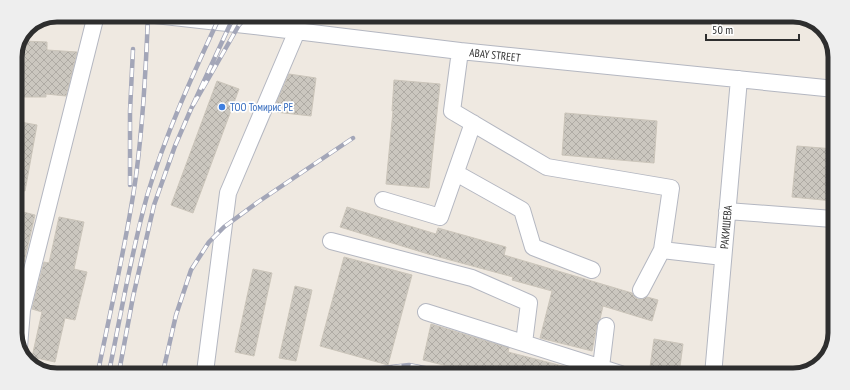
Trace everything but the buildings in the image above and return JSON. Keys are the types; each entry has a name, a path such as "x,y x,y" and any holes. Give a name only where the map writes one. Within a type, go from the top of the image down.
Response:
{"street":[{"path":"22,310 94,22"},
{"name":"ABAY STREET","path":"217,22 460,52 828,88"},
{"path":"206,368 228,193 297,31"},
{"path":"460,52 452,111 547,167 671,188 662,250 641,290"},
{"name":"РАКИШЕВА","path":"714,368 739,79"},
{"path":"384,200 440,218 473,123"},
{"path":"456,173 522,210 533,247 592,270"},
{"path":"728,211 828,219"},
{"path":"332,241 472,278 529,303 524,343"},
{"path":"662,250 723,258"},
{"path":"426,312 604,368"},
{"path":"601,367 606,326"}],"railway":[{"path":"99,368 136,176 141,136 148,22"},
{"path":"110,368 131,262 141,218 154,173 190,82 217,22"},
{"path":"231,22 191,109 242,22"},
{"path":"130,185 130,111 133,49"},
{"path":"120,368 133,297 154,205 175,146 191,109"},
{"path":"164,368 176,315 191,270 209,242 224,227 258,202 353,138"},
{"path":"383,368 409,365 425,368"}],"place":[{"name":"ТОО Томирис РЕ","path":"222,107"}]}
